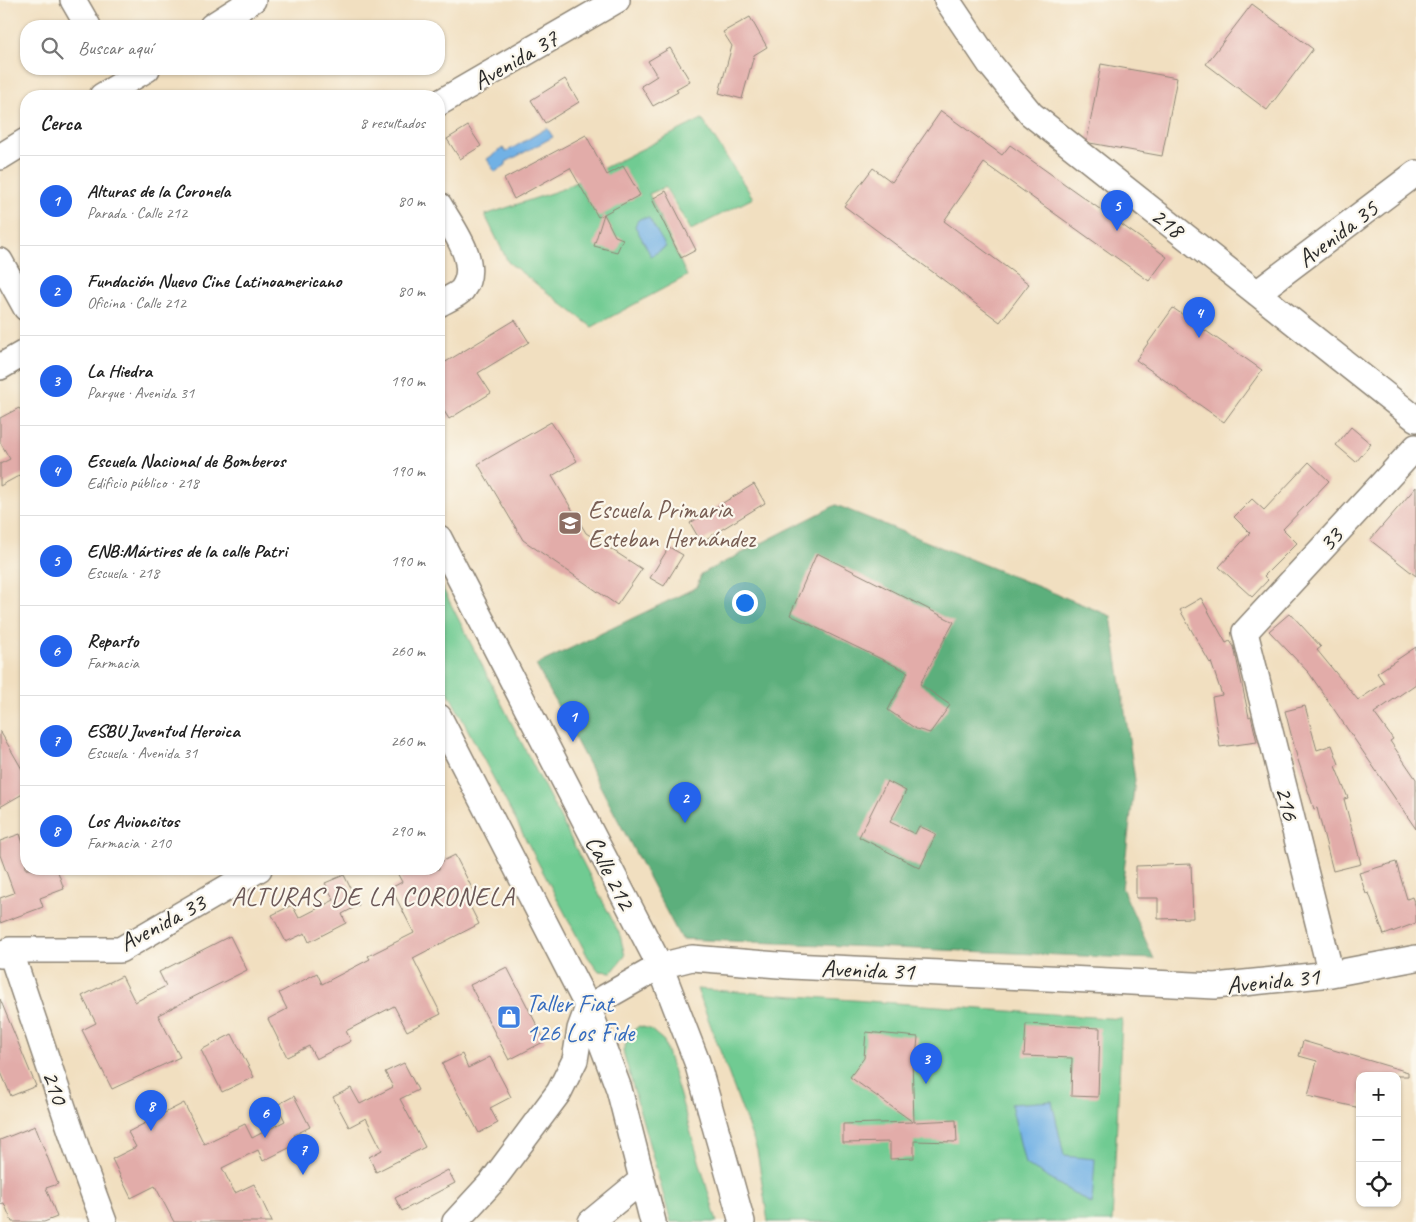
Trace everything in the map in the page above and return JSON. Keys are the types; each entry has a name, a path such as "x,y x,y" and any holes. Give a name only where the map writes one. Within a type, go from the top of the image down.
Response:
{"street":[{"path":"73,0 85,20"},
{"path":"221,20 253,0"},
{"name":"Avenida 37","path":"445,100 617,0"},
{"name":"218","path":"947,0 990,64 1031,114 1416,418"},
{"path":"117,86 136,75"},
{"path":"0,157 20,145"},
{"name":"Avenida 35","path":"1258,293 1416,173"},
{"path":"445,216 466,254 469,273 461,291 445,300"},
{"path":"0,261 20,297"},
{"path":"0,367 20,355"},
{"name":"33","path":"1245,632 1416,447"},
{"name":"Calle 212","path":"445,550 660,966 697,1062 742,1222"},
{"name":"216","path":"1245,632 1331,974"},
{"path":"445,744 448,757 588,1007 619,1090 653,1222"},
{"name":"Avenida 33","path":"5,953 120,950 249,875"},
{"name":"210","path":"5,953 104,1222"},
{"name":"Avenida 31","path":"588,1007 660,966 692,958 791,966 1215,986 1331,974 1416,958"},
{"path":"455,1222 491,1184 559,1092 574,1060 580,1029 588,1007"},
{"path":"591,1222 642,1180"}],"green space":[{"path":"702,119 753,198 691,230 665,187 649,194 687,276 592,327 508,262 485,215 560,190"},
{"path":"836,505 1111,616 1135,780 1122,888 1154,959 681,939 536,665 697,587 701,574"},
{"path":"445,593 620,935 625,956 612,972 599,971 588,957 445,686"},
{"path":"697,989 1122,1019 1112,1222 768,1222 757,1150"},
{"path":"639,1026 650,1029 664,1041 717,1222 671,1222 623,1051 631,1032"}],"water":[{"path":"547,128 553,137 506,162 506,165 495,172 487,159 503,148 506,152"},
{"path":"649,218 666,247 651,256 635,226 638,220"},
{"path":"1052,1101 1064,1156 1095,1159 1092,1204 1025,1164 1011,1104"}],"building":[{"path":"1252,4 1313,49 1267,110 1206,64"},
{"path":"750,17 767,47 754,55 742,99 719,93 732,46 723,32"},
{"path":"670,48 690,81 676,89 678,92 653,106 641,86 657,76 648,61"},
{"path":"1101,64 1177,78 1162,156 1090,143 1087,140"},
{"path":"565,79 579,102 545,123 531,100"},
{"path":"941,111 1002,155 1010,145 1167,257 1149,281 984,163 944,221 1029,284 1000,322 844,206 873,168 892,182"},
{"path":"468,126 481,146 460,159 447,139"},
{"path":"586,135 607,175 623,166 640,195 598,217 570,168 514,199 504,179"},
{"path":"666,191 696,250 681,258 652,199"},
{"path":"604,214 615,236 623,239 617,252 594,246"},
{"path":"1173,308 1262,370 1224,422 1136,360"},
{"path":"515,320 529,342 478,373 491,393 449,419 445,413 445,362"},
{"path":"19,408 20,409 20,475 0,486 0,464 10,459 0,442 0,418"},
{"path":"551,422 577,461 552,476 586,533 642,569 617,605 523,540 478,464"},
{"path":"1351,427 1371,444 1356,462 1336,445"},
{"path":"1309,462 1329,481 1283,529 1297,543 1264,576 1268,580 1252,597 1219,567 1250,533 1234,517 1252,499 1264,510"},
{"path":"754,484 765,503 701,542 690,523"},
{"path":"1416,487 1416,576 1370,540"},
{"path":"669,547 683,555 664,586 650,578"},
{"path":"817,553 954,622 920,684 950,705 930,733 916,729 888,710 908,672 790,615"},
{"path":"1201,598 1226,643 1230,641 1234,647 1249,717 1251,716 1257,742 1220,747 1212,697 1222,695 1211,662 1180,610"},
{"path":"1290,613 1321,647 1317,650 1358,700 1384,683 1377,673 1416,647 1416,684 1374,713 1393,739 1390,741 1416,779 1416,829 1309,673 1269,631"},
{"path":"1305,706 1317,750 1332,745 1339,764 1335,766 1348,798 1344,799 1361,864 1333,871 1317,808 1314,809 1297,757 1285,711"},
{"path":"0,731 20,766 20,795 0,807"},
{"path":"887,781 906,791 890,822 915,834 919,826 936,834 920,868 859,837"},
{"path":"20,834 20,875 59,875 64,889 40,898 43,907 0,923 0,898 14,893 0,855 0,841"},
{"path":"455,855 474,892 465,896 479,924 413,958 441,1014 407,1031 394,1006 346,1031 351,1041 316,1059 309,1046 287,1057 268,1019 287,1009 279,993 317,973 322,984 370,959 368,956 414,933 391,888 402,882 398,875 445,875 445,860"},
{"path":"1396,862 1407,899 1412,897 1416,907 1416,923 1384,935 1369,893 1366,894 1359,873"},
{"path":"1191,864 1193,918 1158,919 1158,898 1136,898 1136,866"},
{"path":"344,875 359,905 342,914 346,923 309,942 305,933 286,942 272,915 292,905 299,918 334,900 325,883"},
{"path":"230,936 247,970 158,1015 180,1057 112,1089 82,1030 96,1023 82,996 122,976 135,1002 166,986 159,972"},
{"path":"507,967 545,1041 509,1060 470,985"},
{"path":"0,999 36,1086 11,1096 0,1070"},
{"path":"1026,1024 1100,1028 1098,1097 1071,1096 1072,1058 1024,1056"},
{"path":"866,1032 918,1037 916,1059 912,1058 914,1122 956,1120 957,1142 914,1141 914,1158 890,1159 890,1142 843,1143 843,1124 913,1122 850,1077 864,1058"},
{"path":"232,1034 254,1077 222,1092 201,1050"},
{"path":"1303,1041 1408,1072 1408,1076 1401,1076 1401,1072 1356,1072 1356,1107 1308,1096 1317,1061 1299,1056"},
{"path":"462,1054 468,1068 490,1057 511,1097 490,1108 498,1123 479,1133 442,1064"},
{"path":"404,1063 418,1090 400,1099 425,1147 376,1172 369,1157 382,1150 366,1118 349,1127 333,1097 351,1088 360,1104 393,1087 385,1072"},
{"path":"294,1096 310,1127 294,1135 299,1143 263,1161 258,1150 222,1168 235,1193 254,1184 272,1222 174,1222 155,1186 131,1198 112,1159 136,1147 128,1132 184,1103 204,1144 245,1124 252,1138 285,1121 277,1105"},
{"path":"35,1126 58,1184 46,1188 57,1217 44,1222 12,1222 4,1203 0,1204 0,1140"},
{"path":"448,1170 455,1183 402,1211 395,1198"}],"place":[{"name":"ENB:Mártires de la calle Patri","path":"1117,231"},
{"name":"Escuela Nacional de Bomberos","path":"1199,338"},
{"name":"Escuela Primaria Esteban Hernández","path":"570,523"},
{"name":"Alturas de la Coronela","path":"573,742"},
{"name":"Fundación Nuevo Cine Latinoamericano","path":"685,823"},
{"name":"Taller Fiat 126 Los Fide","path":"509,1017"},
{"name":"La Hiedra","path":"926,1084"},
{"name":"Los Avioncitos","path":"151,1131"},
{"name":"Reparto","path":"265,1138"},
{"name":"ESBU Juventud Heroica","path":"303,1175"}],"district":[{"name":"ALTURAS DE LA CORONELA","path":"373,896"}]}
